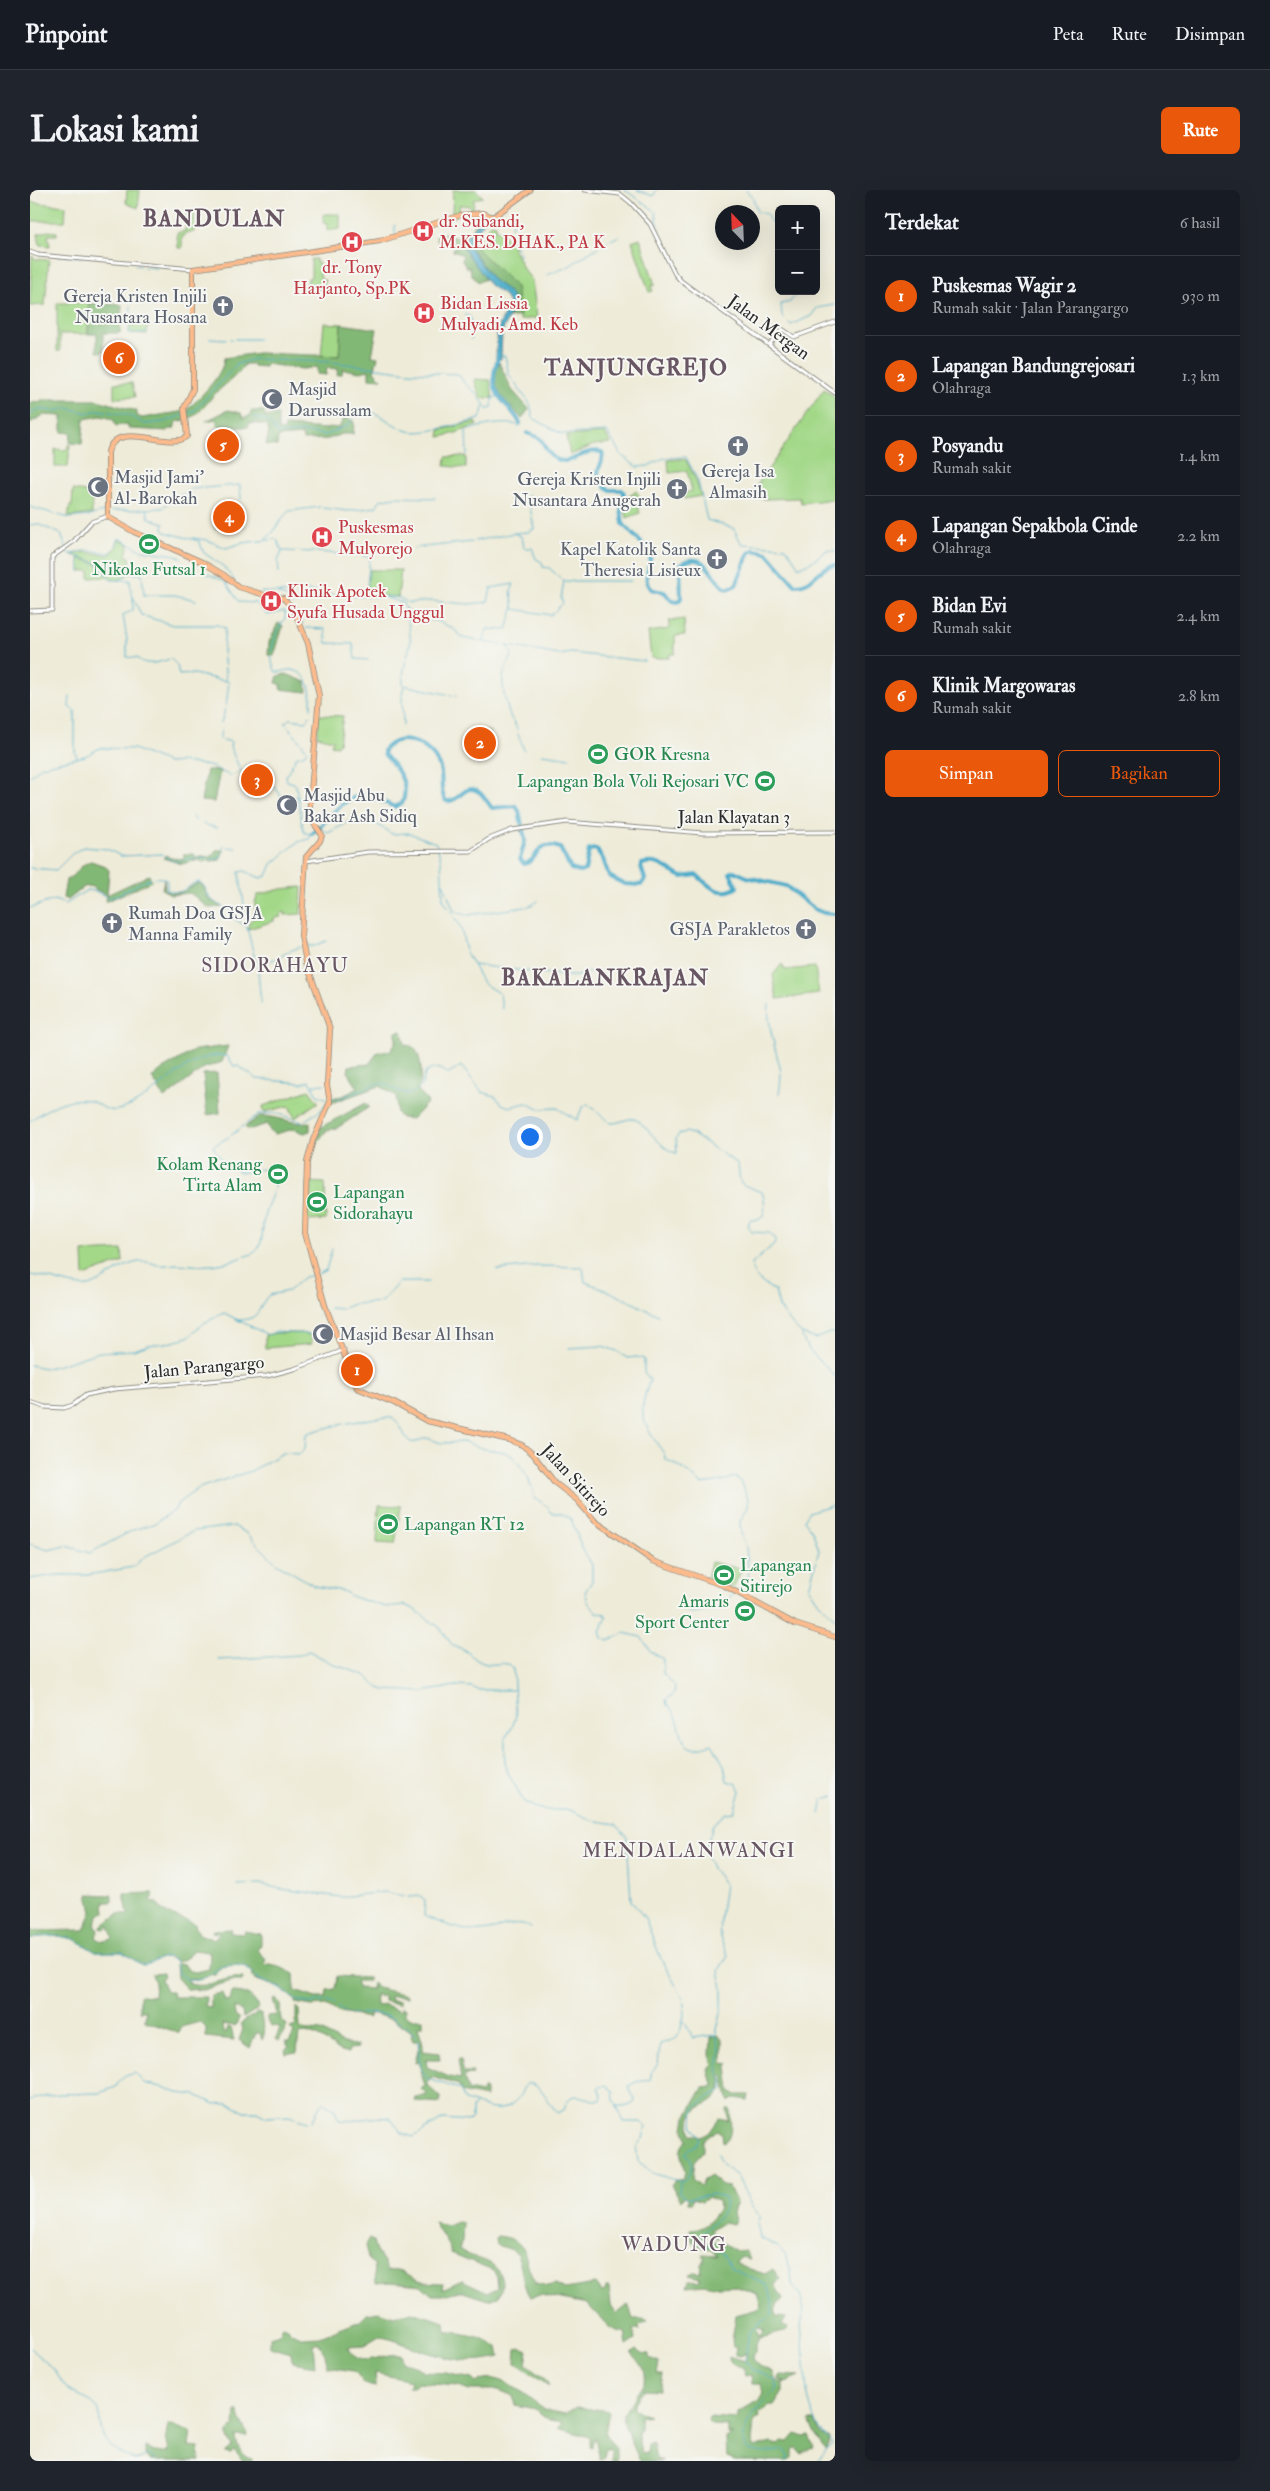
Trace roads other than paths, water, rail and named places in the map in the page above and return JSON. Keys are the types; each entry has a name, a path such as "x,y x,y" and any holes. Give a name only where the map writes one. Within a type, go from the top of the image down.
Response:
{"main road":[{"path":"344,1350 325,1306 305,1233 307,1162 313,1140 330,1100 327,1082 330,1029 306,962 301,940 306,861 308,854 321,839 320,829 314,824 310,814 317,714 317,685 304,631 293,608 283,598 239,587 224,575 202,562 134,532 109,513 108,452 113,443 123,437 186,438 188,434 184,409 193,391 193,269 371,243 459,215 483,213 490,218 530,190"},
{"name":"Jalan Sitirejo","path":"344,1350 358,1389 394,1403 427,1421 509,1440 522,1445 534,1454 555,1483 577,1500 600,1526 653,1561 725,1586 795,1624 835,1637"}],"street":[{"name":"Jalan Mergan","path":"585,190 618,193 624,196 645,217 675,274 686,285 835,393"},
{"path":"30,252 38,255 193,269"},
{"path":"769,345 782,329 794,337 835,322"},
{"path":"30,611 52,610 51,558 68,546 91,522 109,513"},
{"name":"Jalan Klayatan 3","path":"306,861 368,852 468,851 477,849 492,838 515,829 579,822 633,829 724,834 835,832"},
{"name":"Jalan Parangargo","path":"30,1402 44,1407 67,1407 86,1395 114,1389 280,1373 344,1350"}],"water":[{"path":"484,216 487,218 467,244 493,280 507,290 513,298 514,305 502,332 501,359 496,359 497,331 509,303 504,295 490,285 463,247 466,238"}],"waterway":[{"path":"625,190 654,210"},
{"path":"637,190 653,196 657,190"},
{"path":"746,190 753,198 757,212 767,214 769,220 775,225"},
{"path":"656,212 659,232 676,262"},
{"path":"511,227 514,219"},
{"path":"395,225 395,234"},
{"path":"775,230 773,234 775,238"},
{"path":"512,232 510,235 517,249"},
{"path":"611,240 619,236"},
{"path":"578,260 609,240"},
{"path":"518,252 519,256"},
{"path":"55,255 62,256"},
{"path":"65,256 82,257"},
{"path":"568,267 574,263"},
{"path":"135,265 140,266"},
{"path":"144,267 157,268"},
{"path":"555,272 567,267"},
{"path":"546,276 553,272"},
{"path":"795,295 790,302 781,304 782,316 791,325 811,316 817,308 835,305"},
{"path":"131,306 129,333 147,333"},
{"path":"465,315 470,317 471,339"},
{"path":"210,338 226,339"},
{"path":"235,339 258,339"},
{"path":"498,355 494,373 495,386 500,397 520,423"},
{"path":"502,356 505,356 509,375 530,404 533,418 562,434 607,432 621,455 637,467 648,466 664,458 686,457 698,481 707,520 733,528 742,544 786,547 799,567 811,562 827,550 835,551"},
{"path":"30,414 37,409 54,411 68,408 87,413 98,410 128,415 145,424 164,422 194,411 237,364 253,359 331,362 409,372 458,374 465,384 478,395 488,410 492,407 493,398 498,396"},
{"path":"254,417 268,421 278,434 303,432 326,435 348,425 358,413 364,411 377,414 402,429 415,432 444,428 480,419 484,405"},
{"path":"467,454 466,431 478,427 501,424 520,426"},
{"path":"527,433 540,439 551,455 562,461 567,461 589,452 602,452 603,457 598,470 599,478 610,490 622,490 624,493 621,509 623,524 650,552 647,583 652,590 664,592 672,601 678,602 681,598 680,568 681,564 690,560 697,560 703,563 727,589 736,585 749,553 754,550 767,553 795,585 807,582 824,569 835,565"},
{"path":"203,488 240,485 241,499"},
{"path":"192,489 201,488"},
{"path":"110,511 163,508 174,496 185,494 190,489"},
{"path":"515,533 528,532 534,529 528,495"},
{"path":"323,508 348,511 376,507 380,500 394,497 435,498"},
{"path":"30,507 69,518 89,516 106,511"},
{"path":"264,540 272,534 289,511 320,507"},
{"path":"147,509 149,518 164,523 163,529 165,532 199,541 204,553 223,566 235,581"},
{"path":"30,525 37,524 61,534 68,553 98,564 111,580 130,580 131,592 141,615 173,625 217,625 225,628 223,650 226,681 229,682 226,706 221,723"},
{"path":"475,541 514,533 522,537 524,548 532,548 536,559 542,562 543,567 549,568 564,581"},
{"path":"70,554 86,550 110,553 115,548 119,538 141,550 176,555 181,558"},
{"path":"193,538 207,540 226,548 242,543 277,539 282,552 278,561 279,573"},
{"path":"414,548 472,542"},
{"path":"282,551 314,552"},
{"path":"316,552 354,555"},
{"path":"358,555 370,557 366,595"},
{"path":"79,558 80,572"},
{"path":"119,580 130,573 142,574 144,595 175,595 196,600"},
{"path":"205,573 225,581 239,602 256,603 267,615 284,611 286,616 273,643 273,665 276,672 292,670 303,675 309,684 311,708"},
{"path":"261,592 281,593 302,590 342,596 397,597 409,603 431,601 469,604 488,602 491,588 514,584 511,591 514,609 551,615 563,603 561,598 564,581 631,581"},
{"path":"278,594 289,598 293,605"},
{"path":"133,597 133,610 123,615 127,640 127,657 137,658 145,663 171,659 177,665 179,675 194,674 225,681"},
{"path":"384,597 403,603 407,618 410,645 404,670 403,685 456,696"},
{"path":"405,608 412,617 437,621 454,629 462,638 508,646 512,654 504,673 503,687 509,713 517,730"},
{"path":"484,641 487,629 507,630 513,609"},
{"path":"298,615 303,624"},
{"path":"306,628 325,629 327,643 353,644 355,659 368,660"},
{"path":"509,646 559,655 571,653 644,661"},
{"path":"402,694 404,686"},
{"path":"402,695 403,725"},
{"path":"70,696 69,707 75,711 75,752 77,757"},
{"path":"30,908 54,900 66,904 87,890 95,891 109,898 146,880 161,878 167,880 167,890 174,892 182,891 199,882 205,887 210,898 220,905 239,913 245,911 239,872 245,871 260,878 267,876 272,864 298,842 309,839 312,834 305,833 303,829 296,786 294,783 287,781 286,776 296,757 305,754 307,750 285,723 289,719 307,721 310,716"},
{"path":"220,736 221,730"},
{"path":"518,734 524,750"},
{"path":"220,739 231,742 230,747 243,776 255,782 271,782 284,800 297,796"},
{"path":"312,834 343,804 357,797 365,796 395,807 402,803 405,789 401,776 384,754 384,750 391,744 406,740 421,745 434,756 440,768 442,793 446,801 451,801 466,791 474,789 481,794 492,808 516,806 519,811 525,840 520,859 524,864 533,859 541,848 551,846 560,848 571,869 580,872 585,870 589,850 596,849 603,859 609,876 624,884 641,885 645,879 641,867 642,864 654,863 664,866 682,877 697,875 710,887 720,891 731,890 737,887 730,873 734,871 747,877 786,886 814,909 824,913 835,914"},
{"path":"30,776 42,766 85,756 100,748 134,749 168,763 183,762 213,767 230,776 240,772"},
{"path":"542,754 570,758"},
{"path":"192,816 196,821"},
{"path":"319,826 328,833 351,821 373,822 392,834 409,833 436,843 441,860 443,899 461,928 466,952 483,983"},
{"path":"203,824 217,828"},
{"path":"144,855 162,854 176,861 192,858 215,859 221,857 224,846"},
{"path":"30,868 56,870 72,854 83,847 107,849 121,856 142,855"},
{"path":"227,847 237,848"},
{"path":"443,883 454,911 466,915"},
{"path":"527,907 533,904"},
{"path":"468,915 525,907"},
{"path":"233,913 232,917 247,927 257,968"},
{"path":"305,946 314,946 326,941"},
{"path":"258,961 276,959 301,947"},
{"path":"474,965 481,966"},
{"path":"483,966 568,976 577,976 586,972 602,973"},
{"path":"258,971 261,1003"},
{"path":"484,984 500,994 502,1009"},
{"path":"769,1004 770,1027 781,1070 779,1095"},
{"path":"30,1121 58,1104 74,1100 90,1101 108,1110 122,1109 135,1104 186,1067 199,1060 213,1056 227,1056 234,1066 238,1066 257,1079 302,1083 310,1081 317,1095 328,1099"},
{"path":"332,1099 339,1099 375,1084 384,1083 404,1093 415,1092 420,1088 425,1073 428,1071 437,1069 449,1074 461,1066 482,1092 495,1096 502,1104 509,1107 526,1103 539,1109 557,1108 577,1120 582,1108 588,1104 610,1123 631,1119 638,1121 665,1148 677,1153 676,1139 679,1134 686,1132 694,1135 738,1164 740,1181 743,1185 762,1192 764,1198 763,1215 758,1220 750,1220 748,1226 752,1232 769,1233 776,1239 774,1244 752,1264 756,1277 775,1291 779,1307 794,1327 802,1334 816,1339 829,1333 835,1333"},
{"path":"314,1085 324,1084"},
{"path":"30,1275 77,1286 89,1286 124,1267 140,1262 149,1262 156,1265 209,1265 232,1261 253,1253 257,1250 261,1241 266,1210 275,1181 267,1170 259,1169 241,1172 231,1168 222,1160 213,1146 229,1137 259,1114 276,1113 302,1122 320,1111 327,1102"},
{"path":"318,1274 326,1270 332,1249"},
{"path":"497,1270 537,1266 583,1267 585,1282 602,1288 658,1315"},
{"path":"238,1320 251,1318 255,1315 269,1295 288,1291 304,1277 315,1275"},
{"path":"329,1308 341,1309 354,1304 381,1302 399,1282 428,1282"},
{"path":"317,1316 325,1310"},
{"path":"30,1365 45,1368 99,1352 134,1350 148,1345 173,1342 190,1336 204,1323 224,1313 268,1335 276,1332 310,1334"},
{"path":"802,1335 807,1347 835,1377"},
{"path":"569,1348 602,1346 617,1351 627,1358 637,1357 644,1359 644,1372 650,1380 644,1398 644,1419 665,1459 679,1466 702,1484 734,1477 741,1481 748,1499 748,1507 740,1521 741,1533 746,1547 749,1580 738,1590"},
{"path":"30,1544 48,1550 66,1546 90,1553 133,1530 153,1524 174,1511 178,1503 199,1488 251,1471 283,1453 300,1454 305,1449 306,1434 364,1420 392,1418 399,1425 406,1438 412,1442 424,1438 441,1443 465,1442 481,1448 504,1452 514,1457 528,1477 535,1498 547,1506 552,1513 561,1513 571,1519 582,1548 592,1565 592,1581 585,1592 588,1602 596,1612 605,1614 607,1617 600,1631 602,1638 609,1641 624,1633 641,1637 651,1652 663,1659 663,1674 675,1686 674,1694 666,1700 667,1705 676,1715 684,1742 693,1748 712,1744 724,1765 727,1781 737,1784 740,1791 734,1812 726,1813 713,1824 705,1852 712,1868 725,1885 720,1931 721,1939 728,1955 719,1970 722,2008 716,2034 721,2053 717,2071 723,2082 723,2090 707,2098 694,2109 693,2126 700,2139 696,2146 687,2151 686,2154 691,2159 691,2170 688,2176 680,2182"},
{"path":"835,1504 809,1512 804,1520 813,1532 819,1550 809,1588 819,1603 835,1618"},
{"path":"30,1579 56,1575 88,1575 133,1567 144,1557 194,1531 234,1526 246,1533 276,1563 315,1586 343,1591 353,1597 386,1607 404,1605 414,1609 440,1628 453,1646 463,1649 478,1661 491,1664 507,1664 510,1666 513,1669 516,1715 505,1739 505,1762 508,1773 524,1802 536,1808 570,1810 591,1820 616,1824 627,1837 631,1901 645,1918 661,1959 683,1998 685,2012 680,2032 675,2039 660,2044 658,2065 652,2070 650,2080 636,2082 628,2086 635,2100 634,2103 628,2106 617,2106"},
{"path":"681,1609 693,1613 718,1608 735,1593"},
{"path":"219,1660 300,1655 309,1651 335,1665 365,1675 379,1688 385,1690 422,1692 456,1686 472,1687 477,1690 513,1690"},
{"path":"835,1694 835,1706"},
{"path":"820,1814 823,1799 835,1796"},
{"path":"237,1885 260,1884 281,1889 341,1897 384,1892 409,1897 420,1896 425,1900 424,1916 452,1926 475,1931 512,1925 531,1928"},
{"path":"30,1940 38,1937 59,1936 74,1939 96,1952 122,1952 142,1965 168,1957 176,1962 178,1973 184,1978 195,1981 223,1966 244,1966 258,1979 283,1990 295,2000 308,2003 329,2001 344,2012 383,2015 401,2023 415,2035 420,2065 428,2079 460,2089 465,2100 492,2109 505,2108 511,2104 529,2083 535,2085 543,2092 558,2113 564,2110 570,2098 575,2096 601,2100 602,2095 598,2088 606,2085 613,2091 614,2100 624,2122 641,2122 646,2127 643,2138 636,2147 638,2161 654,2174 680,2181"},
{"path":"684,2021 693,2038 715,2035"},
{"path":"30,2100 58,2094 99,2093 116,2087 123,2078 135,2073 144,2083 166,2088 177,2093 196,2095 215,2104 228,2103 245,2112 257,2112 266,2117 289,2116 310,2123 324,2102 334,2109 339,2120 351,2121 376,2117 390,2118 402,2133 413,2137 443,2119 469,2121 472,2118 472,2108 475,2104"},
{"path":"717,2154 720,2163 737,2176 751,2205 760,2216 757,2224 760,2238 778,2247 784,2253 791,2271 792,2285 800,2296 804,2310 801,2325 806,2375"},
{"path":"680,2183 679,2191 688,2198 712,2194 724,2197 724,2205 719,2218 704,2231 699,2241 721,2252 733,2269 766,2285 772,2299 772,2314 749,2332 745,2362 751,2369 775,2380 778,2388 752,2416 744,2434 744,2442 748,2450 764,2453 784,2450 788,2456 787,2461"},
{"path":"30,2348 53,2369 66,2388 89,2400 95,2406 104,2437 110,2446 136,2460 148,2455 156,2461"},
{"path":"806,2376 808,2399 813,2414 820,2429 832,2444 817,2461"}],"place":[{"name":"dr. Subandi, M.KES. DHAK., PA K","path":"423,231"},
{"name":"dr. Tony Harjanto, Sp.PK","path":"352,242"},
{"name":"Gereja Kristen Injili Nusantara Hosana","path":"223,306"},
{"name":"Bidan Lissia Mulyadi, Amd. Keb","path":"424,313"},
{"name":"Klinik Margowaras","path":"119,358"},
{"name":"Masjid Darussalam","path":"272,399"},
{"name":"Bidan Evi","path":"223,445"},
{"name":"Gereja Isa Almasih","path":"738,446"},
{"name":"Masjid Jami' Al-Barokah","path":"98,487"},
{"name":"Gereja Kristen Injili Nusantara Anugerah","path":"677,489"},
{"name":"Lapangan Sepakbola Cinde","path":"229,517"},
{"name":"Puskesmas Mulyorejo","path":"322,537"},
{"name":"Nikolas Futsal 1","path":"149,544"},
{"name":"Kapel Katolik Santa Theresia Lisieux","path":"717,559"},
{"name":"Klinik Apotek Syufa Husada Unggul","path":"271,601"},
{"name":"Lapangan Bandungrejosari","path":"480,743"},
{"name":"GOR Kresna","path":"598,754"},
{"name":"Posyandu","path":"257,780"},
{"name":"Lapangan Bola Voli Rejosari VC","path":"765,781"},
{"name":"Masjid Abu Bakar Ash Sidiq","path":"287,805"},
{"name":"Rumah Doa GSJA Manna Family","path":"112,923"},
{"name":"GSJA Parakletos","path":"806,929"},
{"name":"Kolam Renang Tirta Alam","path":"278,1174"},
{"name":"Lapangan Sidorahayu","path":"317,1202"},
{"name":"Masjid Besar Al Ihsan","path":"323,1334"},
{"name":"Puskesmas Wagir 2","path":"357,1370"},
{"name":"Lapangan RT 12","path":"388,1524"},
{"name":"Lapangan Sitirejo","path":"724,1575"},
{"name":"Amaris Sport Center","path":"745,1611"}],"district":[{"name":"BANDULAN","path":"214,218"},
{"name":"TANJUNGREJO","path":"636,367"},
{"name":"SIDORAHAYU","path":"275,965"},
{"name":"BAKALANKRAJAN","path":"605,977"},
{"name":"MENDALANWANGI","path":"689,1850"},
{"name":"WADUNG","path":"674,2244"}]}
